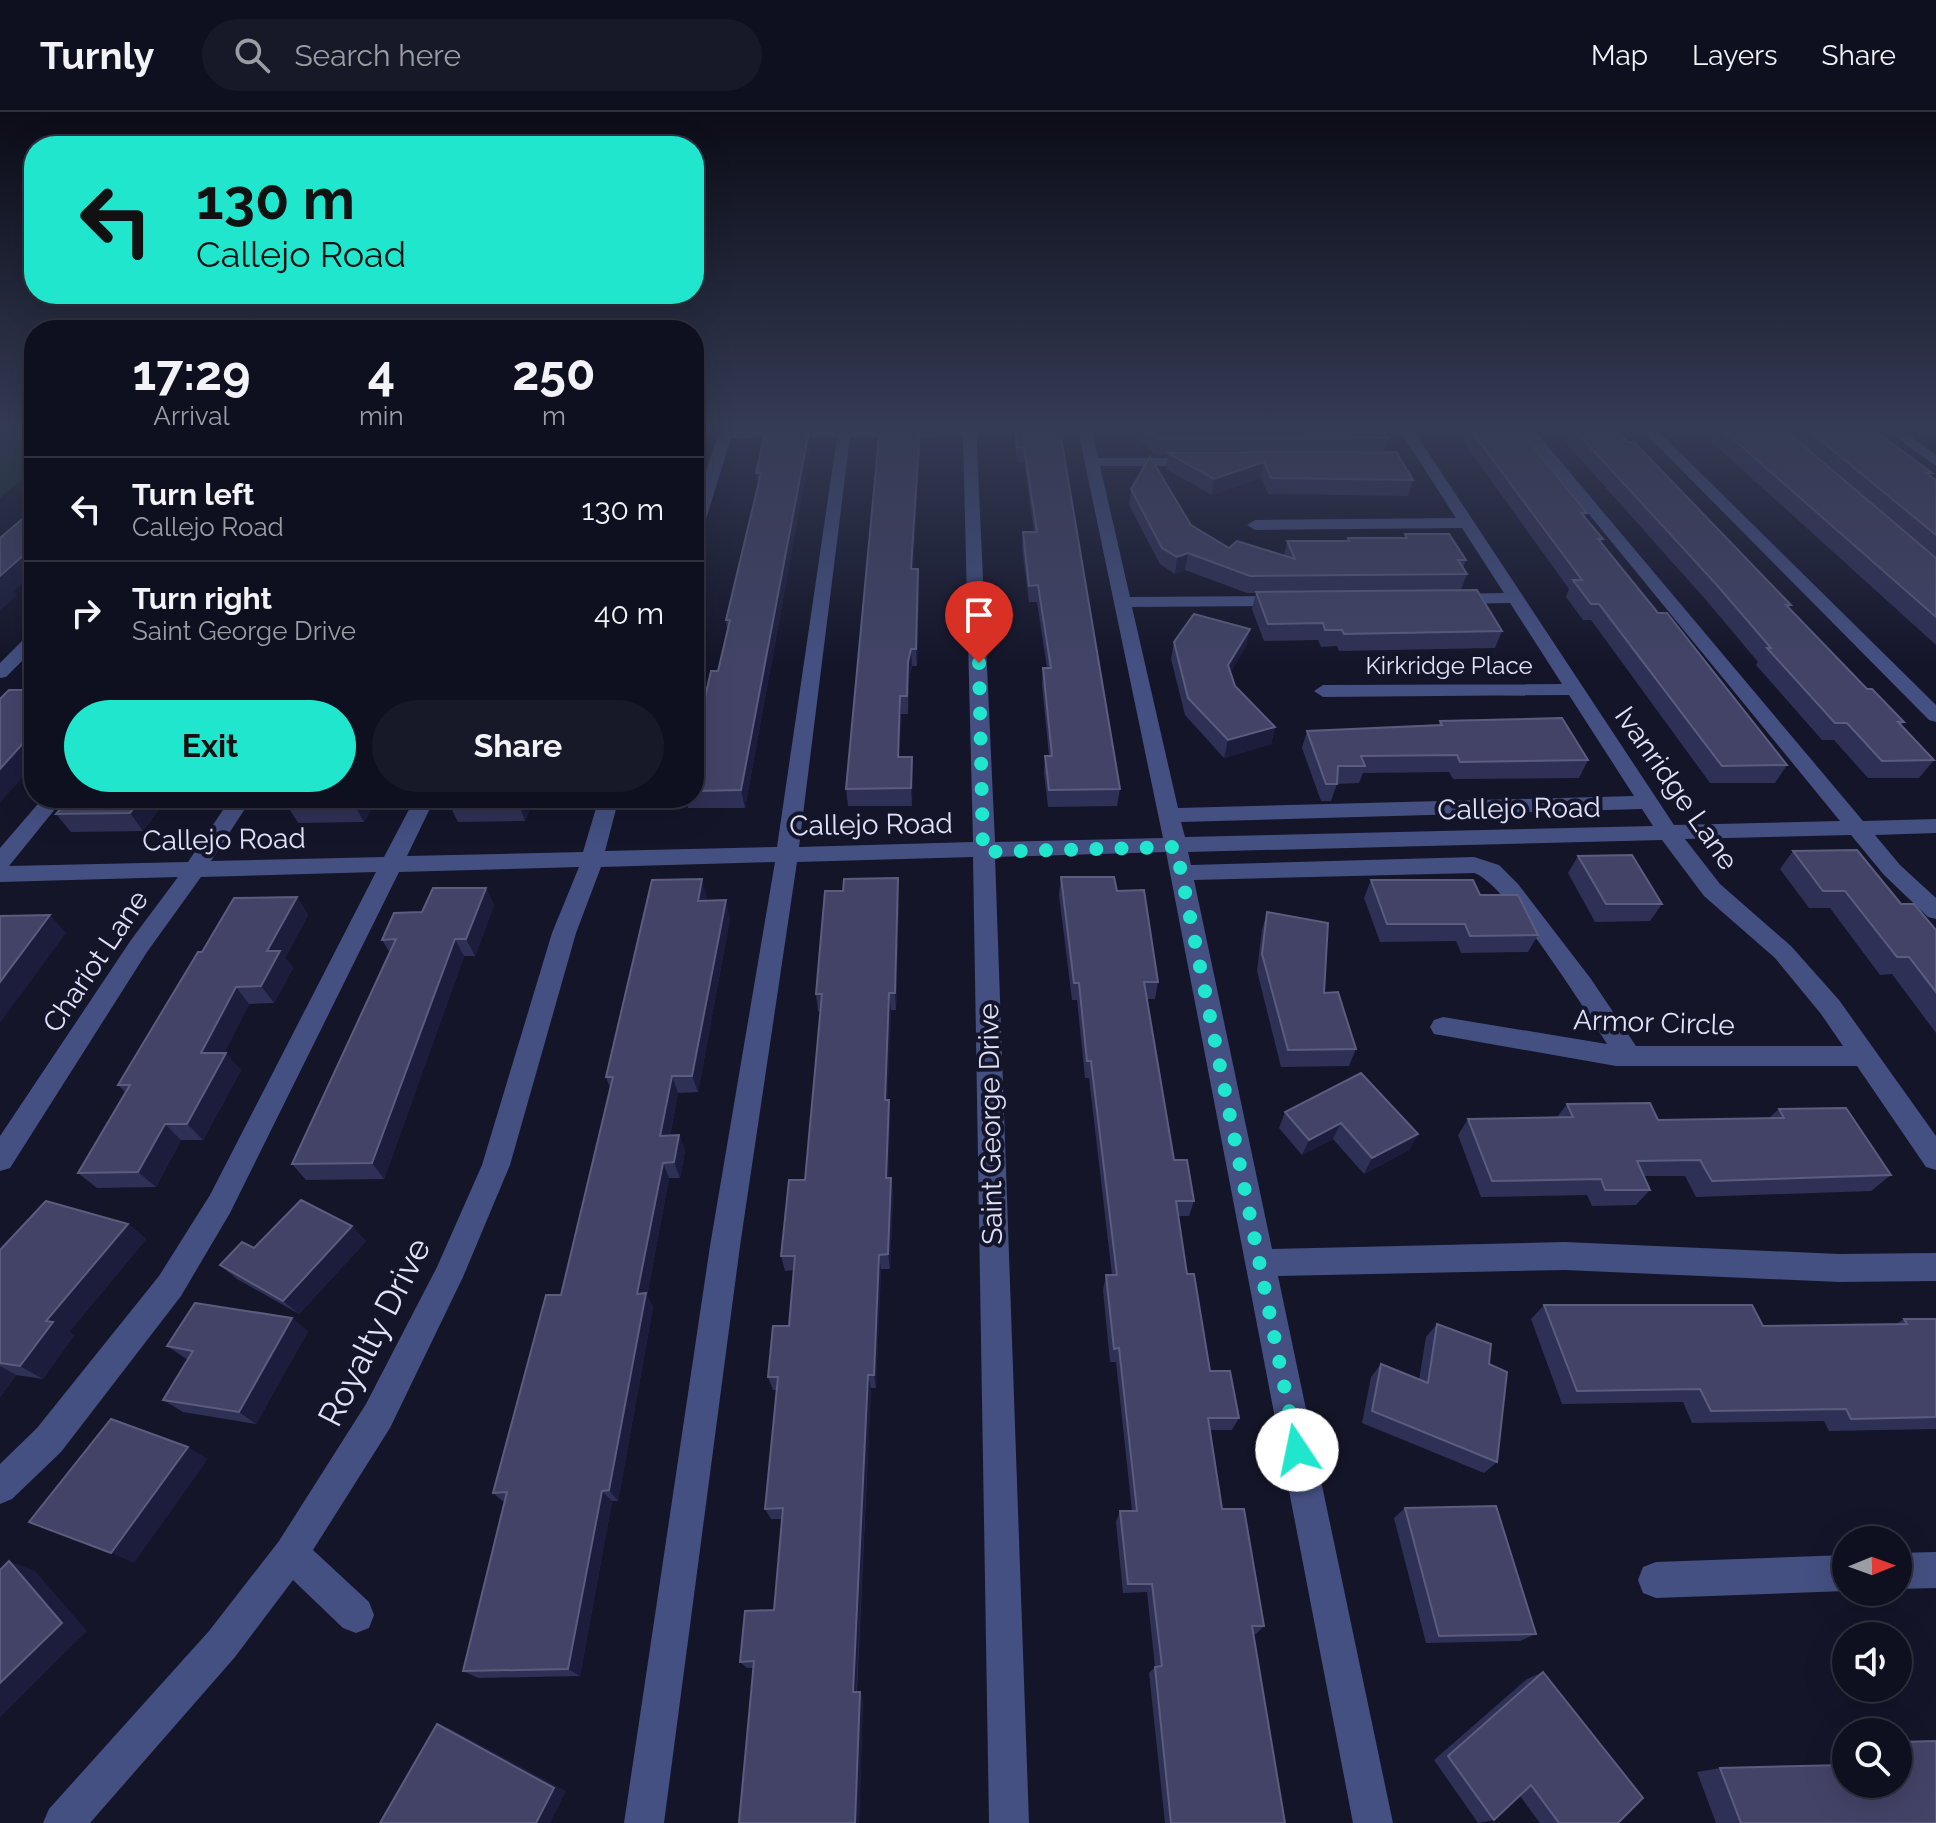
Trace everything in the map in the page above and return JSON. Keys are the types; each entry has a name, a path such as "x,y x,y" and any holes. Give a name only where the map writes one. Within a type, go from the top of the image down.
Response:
{"street":[{"path":"644,1823 725,1246 787,857 834,505"},
{"name":"Saint George Drive","path":"972,505 1009,1823"},
{"path":"1102,505 1178,860 1373,1823"},
{"name":"Ivanridge Lane","path":"1453,505 1517,598 1669,834 1712,890 1783,952 1830,1007 1936,1158"},
{"path":"1589,505 1892,870 1936,911"},
{"path":"1724,505 1936,716"},
{"path":"1255,525 1467,523"},
{"path":"1432,599 1517,598"},
{"path":"1123,602 1308,600"},
{"path":"0,673 24,649"},
{"name":"Kirkridge Place","path":"1323,691 1574,689"},
{"path":"1168,815 1648,802"},
{"path":"0,862 46,808"},
{"name":"Chariot Lane","path":"0,1159 139,946 235,808"},
{"path":"0,1487 49,1440 170,1286 220,1204 420,808"},
{"name":"Royalty Drive","path":"63,1823 222,1644 291,1553 378,1416 448,1277 496,1165 564,933 606,808"},
{"name":"Callejo Road","path":"0,874 983,852 1178,860 1669,834 1936,826"},
{"path":"1178,860 1474,865 1491,870 1510,890 1582,986 1628,1055"},
{"name":"Armor Circle","path":"1443,1027 1546,1046 1628,1055 1864,1056"},
{"path":"1260,1263 1565,1256 1839,1268 1936,1267"},
{"path":"291,1553 356,1615"},
{"path":"1912,1571 1936,1570"},
{"path":"1656,1580 1832,1574"}],"building":[{"path":"753,505 795,505 741,790 704,791 704,702 711,671 718,671 730,620 726,620"},
{"path":"873,505 915,505 911,569 918,569 916,649 911,649 908,662 907,696 900,696 898,757 912,757 911,788 846,789"},
{"path":"1033,505 1072,505 1120,789 1049,790 1045,756 1052,756 1043,668 1051,668 1038,585 1029,586 1023,532 1037,532"},
{"path":"1139,505 1179,505 1191,525 1229,548 1237,541 1295,559 1287,541 1349,541 1348,538 1449,534 1466,560 1458,560 1467,574 1250,576 1188,553 1177,557 1162,548"},
{"path":"1526,505 1580,505 1587,513 1581,513 1603,539 1598,539 1658,613 1667,613 1787,765 1722,766 1599,604 1591,604 1573,580 1582,580"},
{"path":"1643,505 1695,505 1867,689 1872,689 1904,722 1898,722 1934,760 1882,761 1847,723 1835,723 1767,648 1771,648"},
{"path":"1808,505 1873,505 1936,558 1936,617"},
{"path":"1899,505 1936,505 1936,535"},
{"path":"24,518 24,555 0,576 0,538"},
{"path":"1477,590 1502,631 1344,634 1342,630 1325,630 1323,623 1268,624 1256,592"},
{"path":"1194,614 1250,629 1228,665 1235,686 1275,727 1228,740 1188,698 1174,642"},
{"path":"9,690 23,690 24,742 0,769 0,699"},
{"path":"1562,718 1588,760 1460,762 1457,755 1361,756 1365,766 1338,766 1337,784 1326,784 1307,731 1442,725 1440,721"},
{"path":"61,808 134,808 130,813 56,814"},
{"path":"1857,850 1901,904 1914,904 1936,930 1936,992 1909,957 1897,957 1845,891 1823,891 1793,851"},
{"path":"1632,855 1662,904 1606,904 1578,856"},
{"path":"1061,877 1114,877 1117,891 1144,890 1158,982 1144,982 1174,1160 1187,1160 1194,1201 1176,1201 1187,1274 1194,1274 1210,1371 1230,1371 1239,1418 1208,1418 1222,1509 1244,1509 1264,1626 1252,1626 1285,1823 1171,1823 1155,1667 1162,1666 1152,1584 1128,1584 1120,1511 1137,1511 1119,1348 1114,1349 1106,1275 1117,1275 1091,1061 1087,1061 1079,983 1074,983"},
{"path":"898,878 895,993 889,993 885,1100 889,1100 886,1178 891,1178 888,1254 879,1255 874,1375 868,1375 853,1692 860,1692 855,1823 739,1823 754,1661 740,1662 745,1611 774,1610 783,1508 765,1509 778,1377 768,1377 773,1326 789,1326 795,1256 781,1256 789,1180 805,1180 822,994 816,994 825,891 843,891 844,879"},
{"path":"702,879 698,901 726,900 692,1076 672,1076 660,1136 679,1135 674,1162 663,1163 637,1294 646,1293 609,1490 602,1491 568,1669 463,1671 507,1492 493,1493 546,1295 561,1295 613,1077 606,1077 652,880"},
{"path":"1371,880 1473,880 1480,895 1518,895 1538,935 1470,936 1465,924 1387,924"},
{"path":"433,888 486,888 466,939 455,939 372,1163 292,1164 396,939 382,940 394,913 422,912"},
{"path":"297,897 267,951 280,951 261,986 236,987 201,1053 226,1053 187,1124 165,1124 138,1172 78,1173 130,1085 118,1085 234,898"},
{"path":"1267,912 1328,923 1324,993 1338,992 1356,1049 1288,1050 1262,954"},
{"path":"50,915 0,982 0,916"},
{"path":"1361,1073 1418,1134 1372,1158 1341,1123 1309,1140 1285,1112"},
{"path":"1650,1103 1658,1120 1784,1118 1779,1109 1846,1108 1891,1175 1712,1181 1700,1160 1637,1161 1650,1190 1605,1190 1601,1179 1492,1181 1468,1119 1573,1117 1567,1104"},
{"path":"301,1200 352,1226 283,1301 220,1265 242,1242 254,1248"},
{"path":"46,1201 128,1224 46,1321 53,1322 20,1366 0,1363 0,1250"},
{"path":"195,1303 292,1318 239,1412 163,1400 193,1351 167,1346"},
{"path":"1544,1305 1752,1305 1763,1326 1907,1324 1904,1319 1936,1319 1936,1417 1851,1419 1846,1409 1711,1411 1700,1389 1577,1391"},
{"path":"1437,1324 1491,1344 1489,1364 1507,1372 1497,1462 1372,1411 1381,1364 1428,1383"},
{"path":"111,1419 188,1447 111,1553 29,1522"},
{"path":"1496,1506 1536,1634 1439,1636 1405,1508"},
{"path":"9,1561 62,1623 0,1683 0,1570"},
{"path":"1543,1672 1643,1798 1618,1823 1559,1823 1531,1785 1494,1820 1448,1756"},
{"path":"437,1724 554,1788 536,1823 380,1823"},
{"path":"1936,1741 1936,1823 1741,1823 1720,1768 1832,1765 1832,1798 1912,1798 1912,1742"}],"route":[{"path":"979,663 983,852 1176,847 1297,1450"}]}
